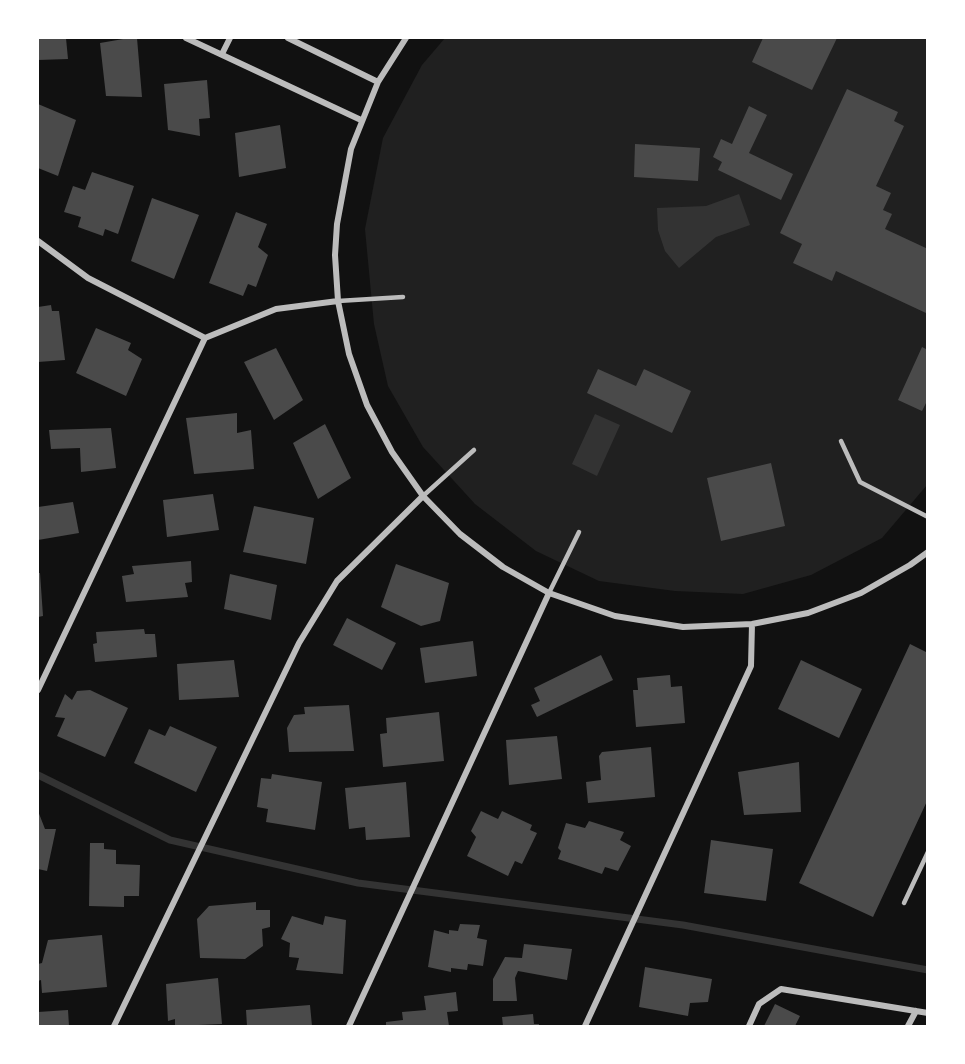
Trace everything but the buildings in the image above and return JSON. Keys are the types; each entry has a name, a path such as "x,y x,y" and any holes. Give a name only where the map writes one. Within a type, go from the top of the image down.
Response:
{"street":[{"path":"186,38 361,120"},
{"path":"222,54 230,38"},
{"path":"288,38 378,82"},
{"path":"406,38 378,82 361,120 347,164 338,209 335,255 338,301 349,354 367,405 392,452 423,496 460,534 503,567 549,593 615,616 683,627 752,624 807,613 861,593 910,565 927,552"},
{"path":"38,241 88,278 205,338"},
{"path":"38,690 205,338 276,309 338,301"},
{"path":"114,1026 299,643 337,581 423,496"},
{"path":"348,1026 549,593"},
{"path":"585,1026 752,666 752,624"},
{"path":"749,1026 759,1004 781,989 927,1013"},
{"path":"908,1026 916,1011"}],"lane":[{"path":"338,301 403,297"},
{"path":"841,441 860,482 927,517"},
{"path":"423,496 474,450"},
{"path":"549,593 579,532"},
{"path":"904,903 927,852"}],"shaded area":[{"path":"445,38 927,38 927,485 882,538 811,575 743,594 675,591 599,581 536,551 475,504 423,447 388,386 374,324 365,229 383,138 422,65"},
{"path":"739,194 750,225 716,237 679,268 665,251 658,230 657,208 706,206"},
{"path":"595,414 620,425 597,476 572,464"}],"waterway":[{"path":"38,775 170,840 358,883 683,925 928,970"}]}
